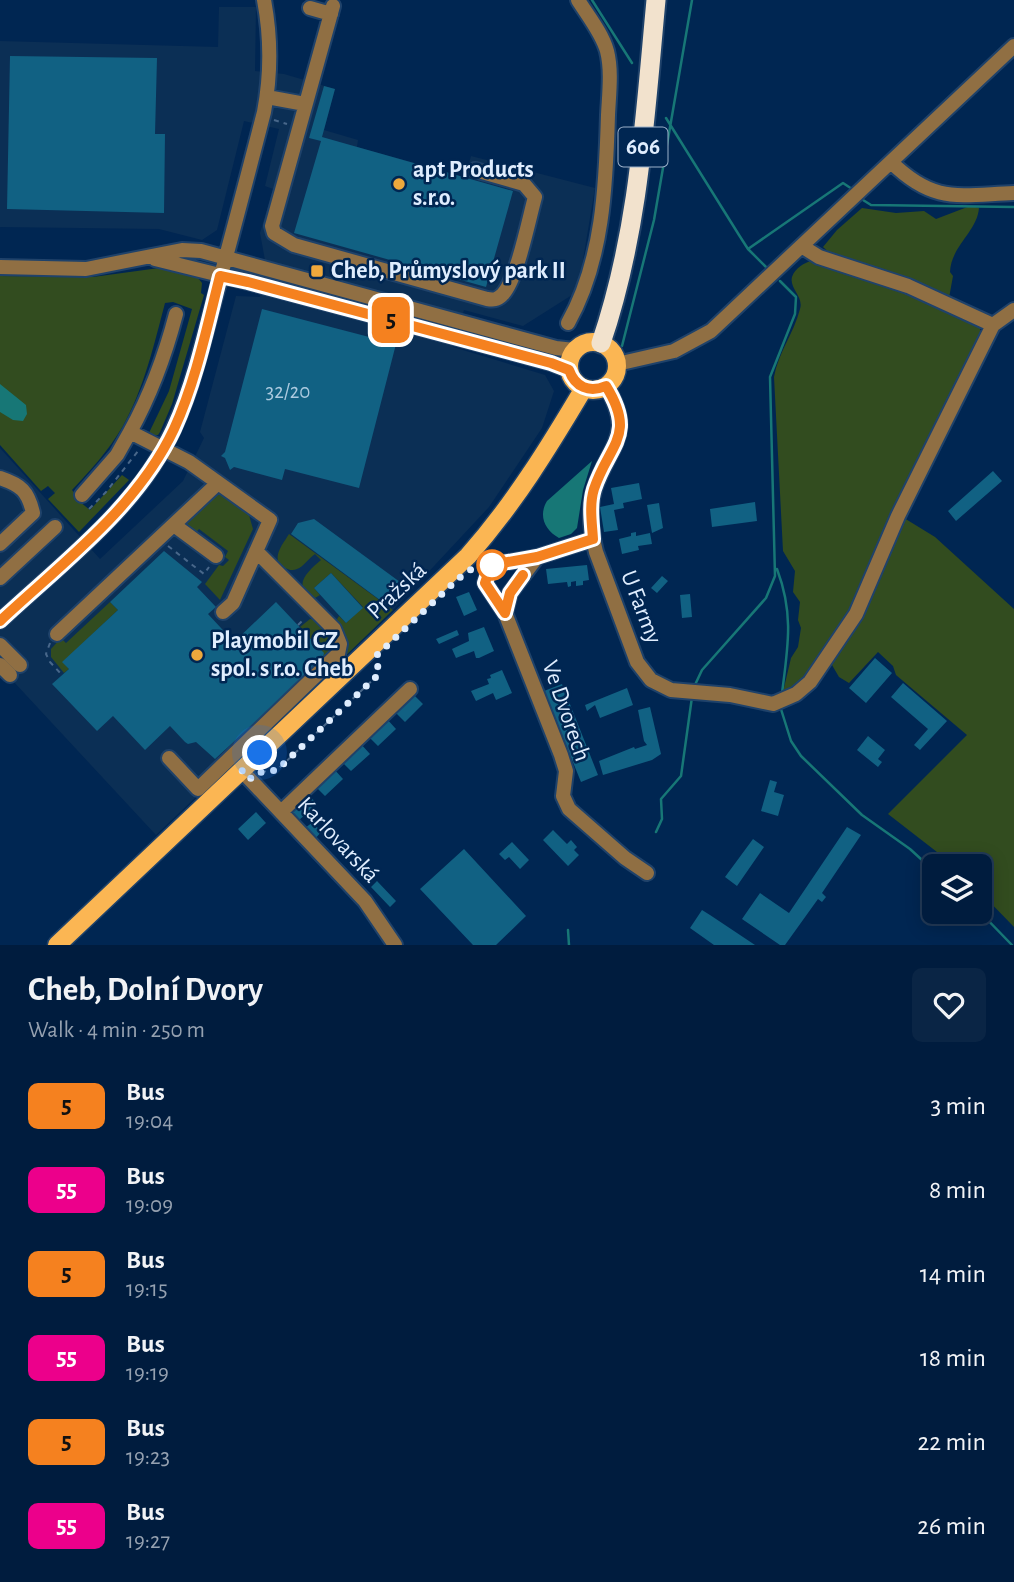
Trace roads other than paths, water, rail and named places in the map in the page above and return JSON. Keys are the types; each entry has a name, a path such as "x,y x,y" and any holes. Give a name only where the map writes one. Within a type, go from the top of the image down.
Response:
{"highway":[{"path":"648,0 649,79"},
{"name":"606","path":"601,343 625,260 634,214 644,142 656,0"},
{"name":"606","path":"649,79 666,0"}],"main road":[{"path":"586,342 601,343 612,351 617,364 614,376 606,386 591,390 584,388 574,381 569,363 574,350 586,342"},
{"name":"Pražská","path":"57,945 246,775 468,556 523,488 584,388"}],"street":[{"path":"0,621 112,516 140,485 177,422 189,390 267,96 270,49 264,0"},
{"path":"568,323 582,300 592,264 606,168 609,102 607,52 578,0"},
{"path":"310,8 332,10 272,226 276,235 290,244 487,299 496,299 503,294 511,281 536,197 524,184 475,170"},
{"path":"617,364 665,354 702,337 721,324 1014,46"},
{"path":"267,96 305,104"},
{"path":"891,162 915,183 937,193 1014,193"},
{"path":"803,247 819,257 908,286 993,325 1014,310"},
{"path":"0,267 86,269 182,250 201,251 556,348 574,350"},
{"path":"145,258 261,285 569,370"},
{"path":"82,495 98,479 128,436 151,392 164,359 176,314"},
{"name":"U Farmy","path":"606,386 620,413 620,433 595,488 591,509 593,539 637,662 645,675 656,684 671,690 730,695 773,704 796,694 810,682 856,614 898,516 993,325"},
{"path":"128,436 163,449 189,463 270,520 233,603 223,612"},
{"path":"0,478 18,484 30,499 33,513 0,544"},
{"path":"57,634 218,483"},
{"path":"174,525 216,556"},
{"path":"0,578 55,527"},
{"name":"Ve Dvorech","path":"593,539 537,557 491,565 485,583 505,613 566,771 563,796 569,809 625,858 647,873"},
{"path":"169,758 198,789 338,654 340,644 334,629 256,551"},
{"path":"505,613 510,593 537,557"},
{"path":"0,645 10,668"},
{"path":"281,812 410,689"},
{"name":"Karlovarská","path":"246,775 365,901 395,945"}],"waterway":[{"path":"592,0 632,63"},
{"path":"622,346 654,220 692,0"},
{"path":"666,118 748,249 766,267"},
{"path":"748,249 843,183 852,189"},
{"path":"863,200 871,205 1014,207"},
{"path":"694,687 702,670 766,598 775,576 770,377 795,314 796,297 780,281"},
{"path":"777,569 788,616 788,645 782,693"},
{"path":"656,832 662,819 661,799 681,776 692,697"},
{"path":"780,706 791,741 801,756 862,815 922,860"},
{"path":"992,924 1012,945"},
{"path":"568,930 569,945"}],"place":[{"name":"apt Products s.r.o.","path":"399,184"},
{"name":"Cheb, Průmyslový park II","path":"317,271"},
{"name":"Playmobil CZ spol. s r.o. Cheb","path":"197,655"}]}
